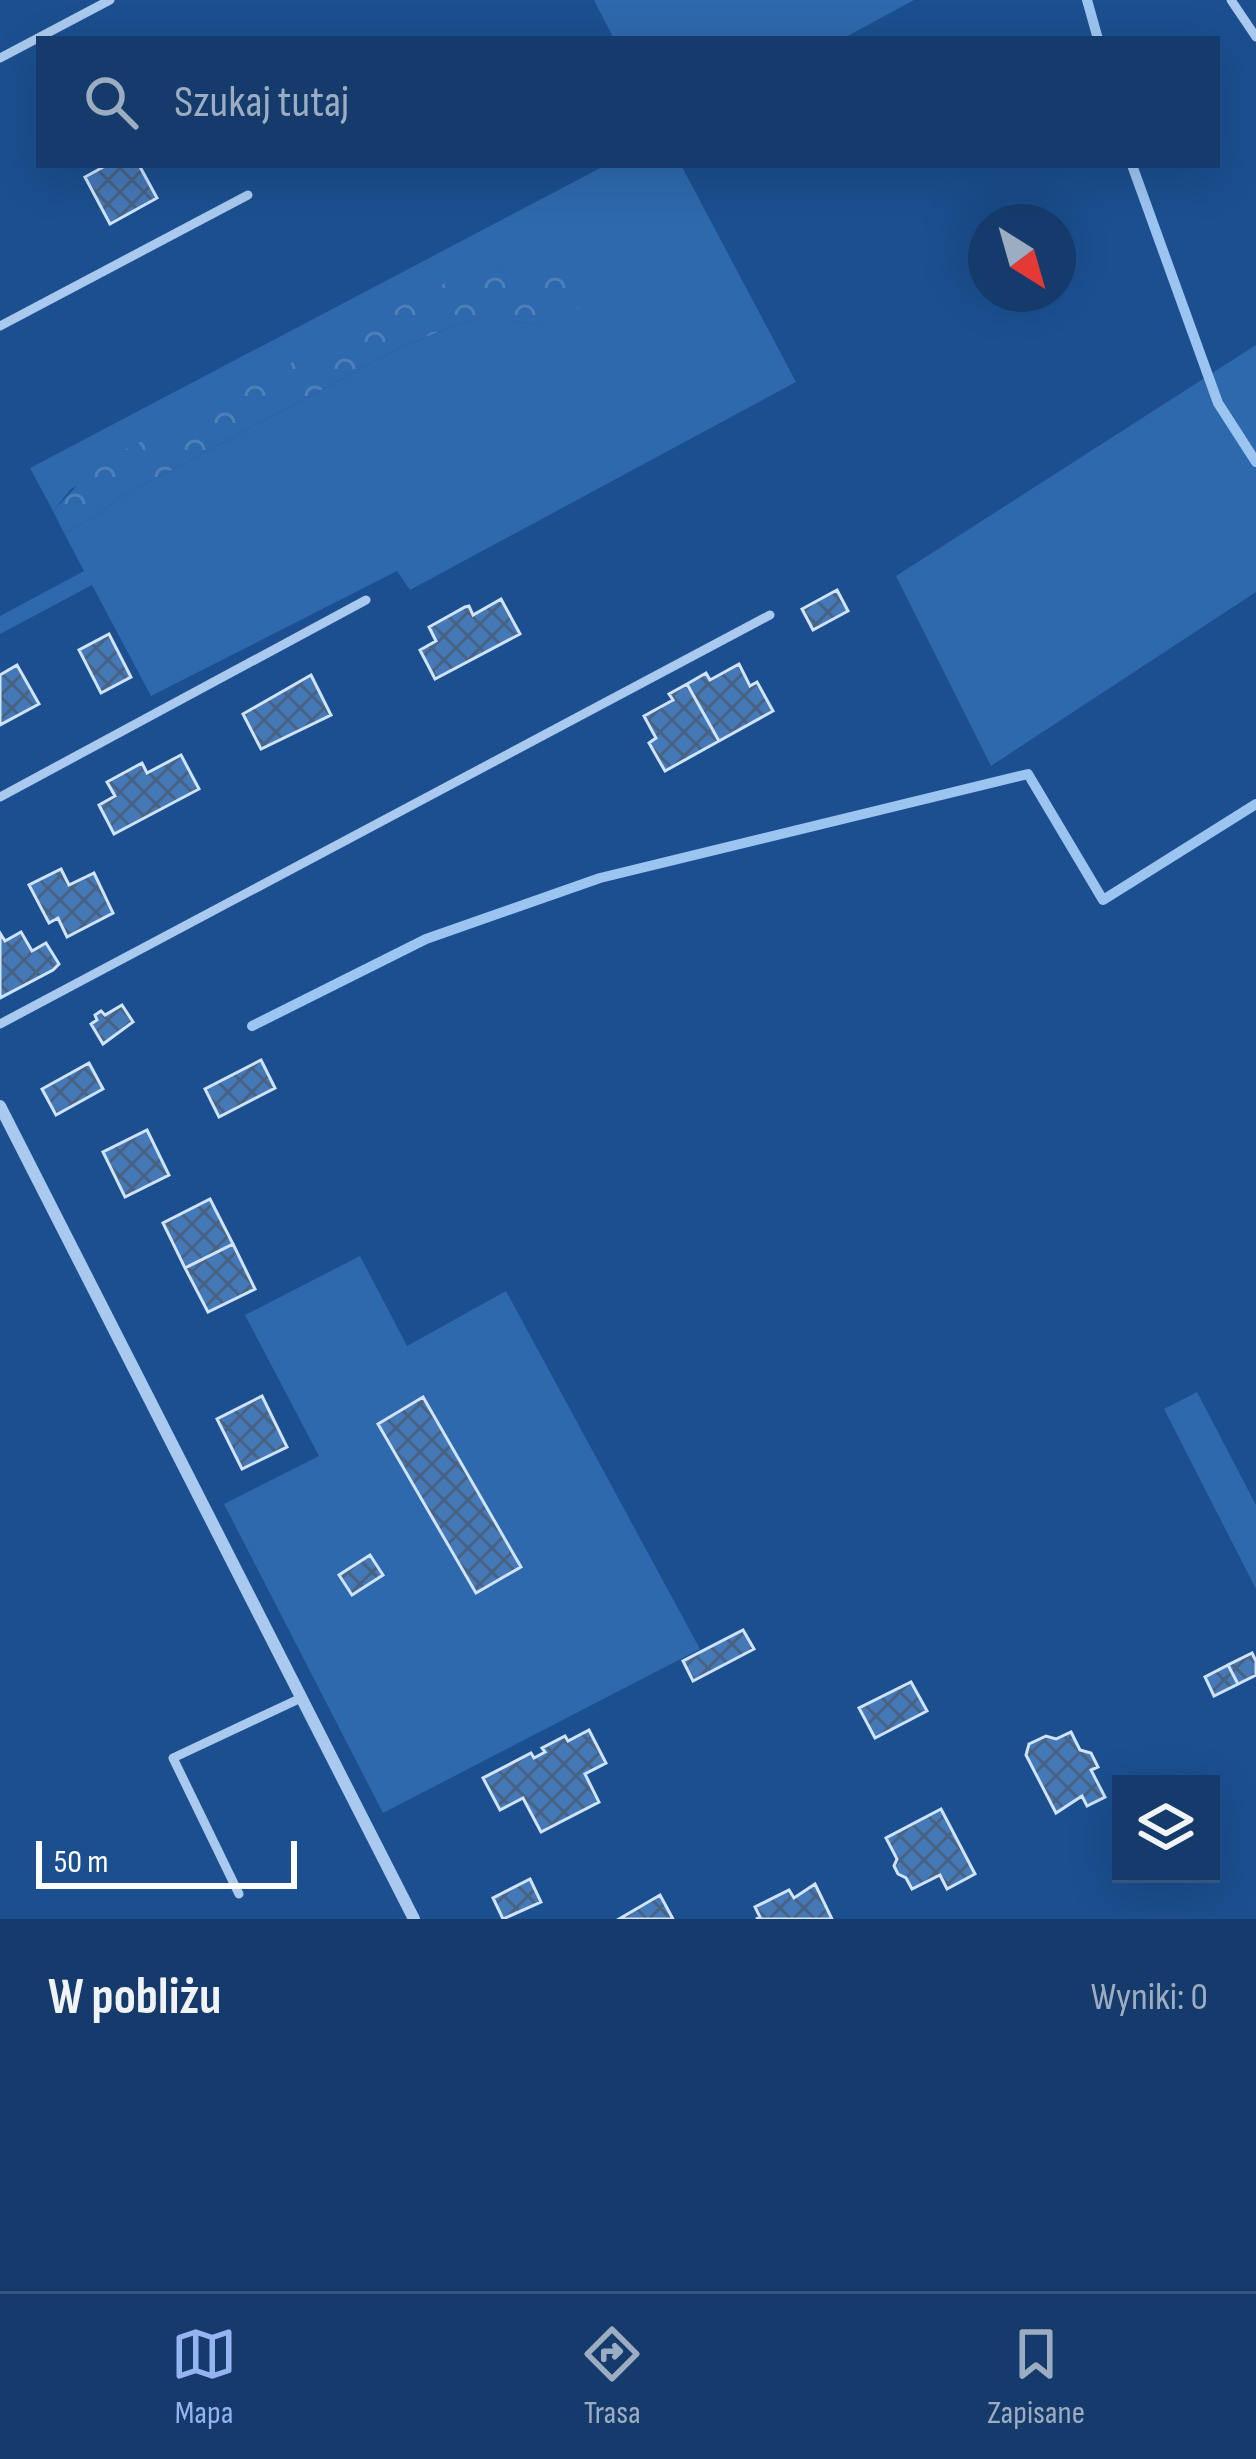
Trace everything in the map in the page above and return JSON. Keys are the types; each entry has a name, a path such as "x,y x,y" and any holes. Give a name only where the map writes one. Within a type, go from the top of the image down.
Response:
{"street":[{"path":"0,1106 414,1919"}],"lane":[{"path":"42,36 110,0"},
{"path":"1231,0 1256,37"},
{"path":"0,58 36,39"},
{"path":"0,326 248,195"},
{"path":"0,797 366,600"},
{"path":"0,1024 770,615"},
{"path":"239,1894 173,1758 301,1698"}],"green space":[{"path":"594,0 914,0 848,36 612,36"},
{"path":"600,168 683,168 796,382 410,590 397,571 151,696 92,585 0,634 0,616 84,571 64,533 119,498 394,351 469,321 540,325 547,266 498,267 71,489 53,511 30,468"},
{"path":"522,265 563,270 576,282 581,305 566,319 540,325 469,321 394,351 119,498 64,533 53,511 89,473 117,454 445,283"},
{"path":"1256,345 1256,592 991,766 896,576"},
{"path":"360,1256 407,1346 506,1291 700,1649 383,1813 224,1504 319,1456 245,1315"},
{"path":"1197,1392 1256,1505 1256,1589 1164,1409"}],"building":[{"path":"102,168 141,168 157,198 110,224 85,177"},
{"path":"837,590 848,611 813,630 802,609"},
{"path":"501,599 520,634 435,679 420,650 436,641 429,627 465,607 473,615"},
{"path":"109,634 131,677 101,693 79,650"},
{"path":"739,664 750,686 757,682 773,711 719,741 687,684 706,673 710,680"},
{"path":"17,665 39,704 0,725 0,675"},
{"path":"311,675 331,715 261,749 243,714"},
{"path":"687,684 719,741 665,771 649,743 656,738 644,716 673,700 669,694"},
{"path":"181,755 199,789 114,834 99,805 115,796 107,782 142,763 147,773"},
{"path":"61,869 69,885 94,873 113,913 67,937 58,918 49,923 29,885"},
{"path":"21,932 32,951 46,943 59,964 0,998 0,933 5,941"},
{"path":"122,1005 133,1022 103,1044 91,1024 97,1020 95,1015"},
{"path":"261,1060 275,1088 219,1117 205,1089"},
{"path":"89,1063 103,1089 56,1115 42,1089"},
{"path":"147,1130 169,1175 125,1197 103,1152"},
{"path":"210,1199 233,1244 185,1268 163,1223"},
{"path":"233,1244 255,1289 208,1312 185,1268"},
{"path":"262,1396 287,1447 242,1469 217,1419"},
{"path":"423,1397 521,1567 476,1593 378,1424"},
{"path":"370,1555 383,1575 352,1595 339,1575"},
{"path":"743,1630 754,1649 693,1681 683,1661"},
{"path":"1252,1653 1256,1675 1238,1684 1228,1665"},
{"path":"1228,1665 1238,1684 1214,1696 1205,1677"},
{"path":"911,1682 927,1711 875,1738 859,1708"},
{"path":"589,1730 606,1763 585,1774 599,1802 541,1832 523,1798 500,1810 483,1778 531,1753 534,1758 565,1736 568,1741"},
{"path":"1071,1732 1080,1750 1091,1753 1098,1767 1091,1770 1105,1797 1087,1806 1082,1796 1056,1813 1026,1755 1029,1744"},
{"path":"941,1809 975,1874 947,1889 940,1875 912,1889 898,1874 897,1859 886,1838"},
{"path":"530,1879 541,1902 503,1919 493,1898"},
{"path":"815,1884 832,1919 756,1919 760,1917 755,1907 789,1890 794,1898"},
{"path":"660,1895 673,1919 619,1919 643,1905"}],"waterway":[{"path":"1087,0 1097,36"},
{"path":"1133,168 1218,403 1256,462"},
{"path":"252,1026 426,939 600,878 1028,774 1103,900 1256,804"}]}
